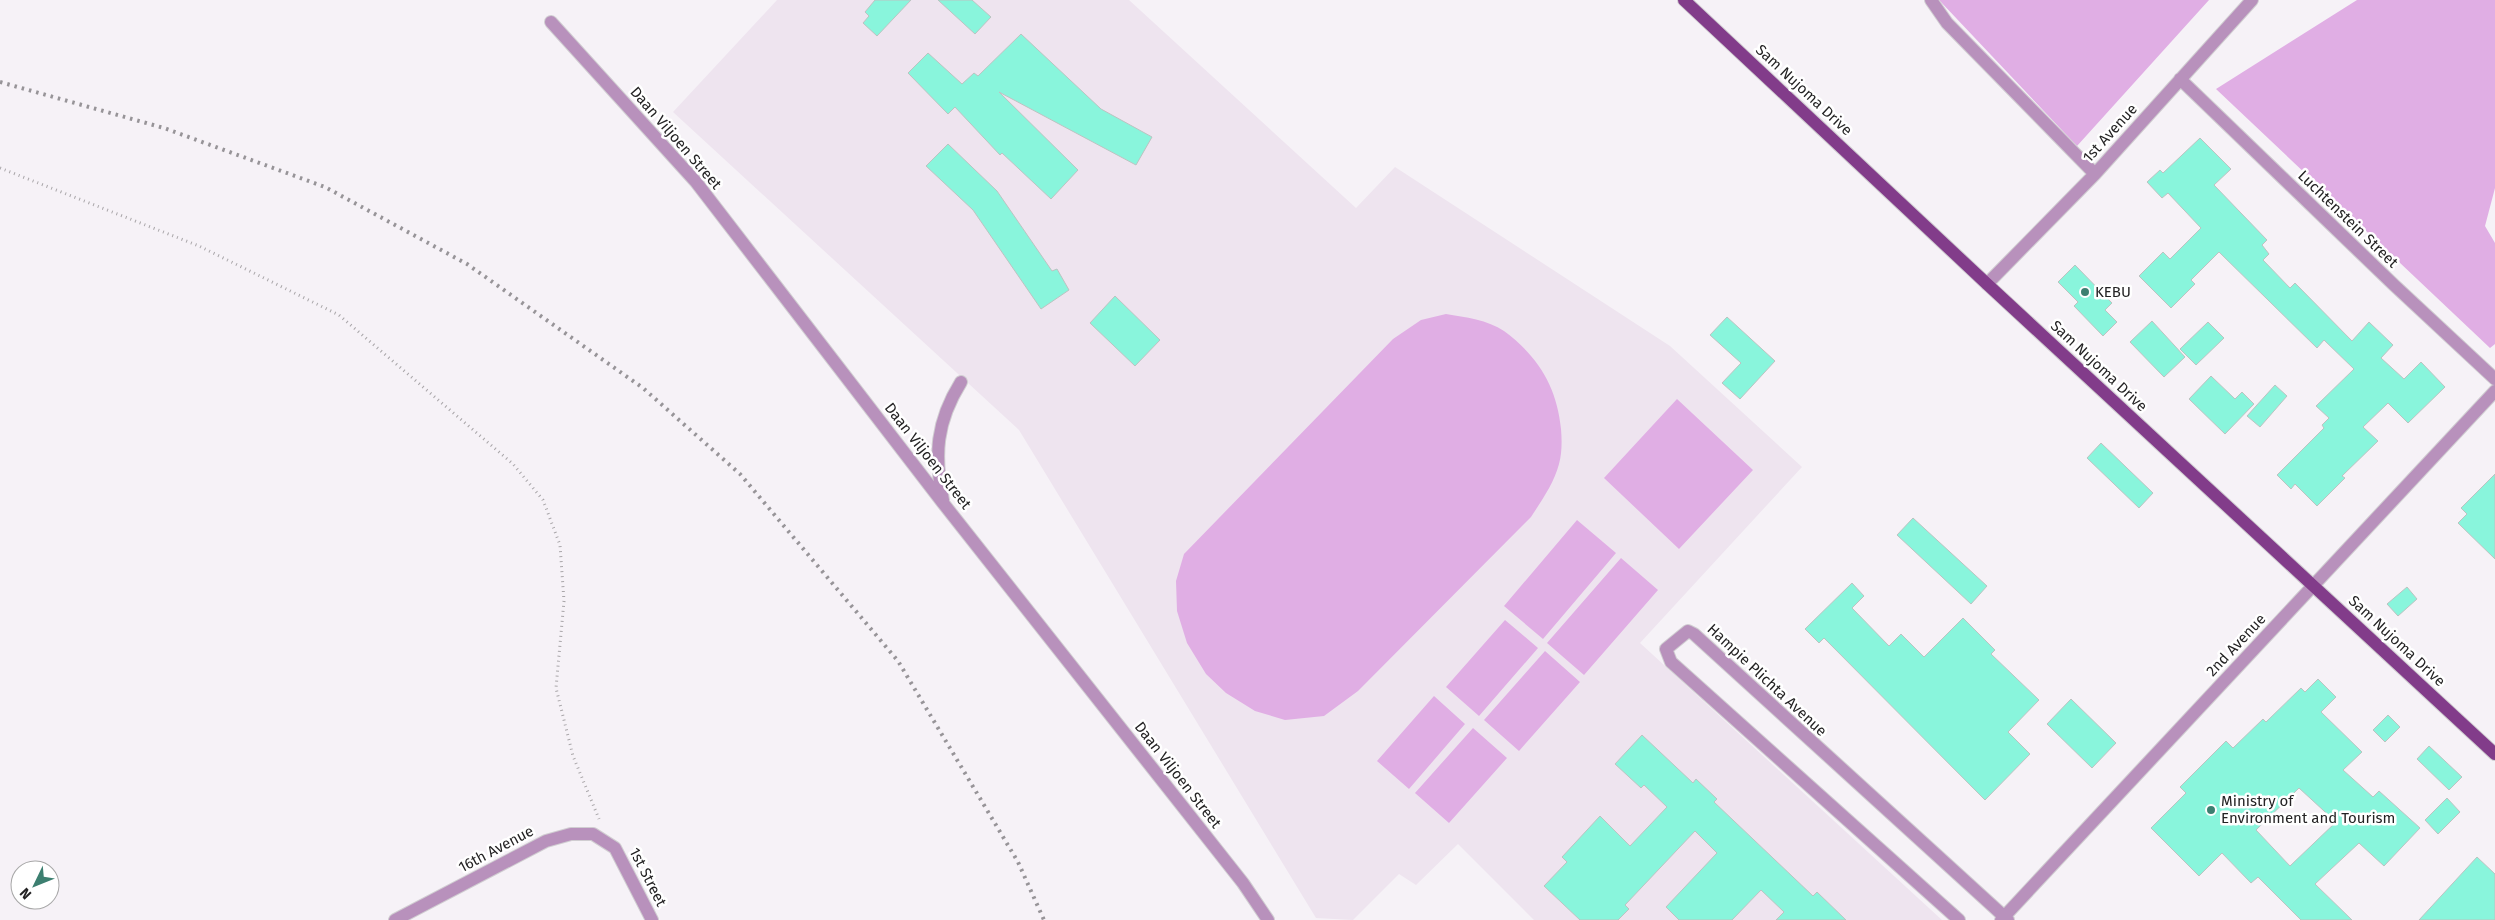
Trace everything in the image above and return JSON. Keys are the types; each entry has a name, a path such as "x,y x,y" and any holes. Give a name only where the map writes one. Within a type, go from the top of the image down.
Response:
{"main road":[{"name":"Sam Nujoma Drive","path":"1684,0 1987,284 2495,754"}],"street":[{"path":"1931,0 1947,23 2095,174"},
{"name":"1st Avenue","path":"1987,284 2095,174 2252,0"},
{"name":"Daan Viljoen Street","path":"551,22 696,182 943,503 1242,883 1268,920"},
{"name":"Luchtenstein Street","path":"2180,79 2495,380"},
{"path":"943,503 937,467 940,431 952,397 961,382"},
{"name":"2nd Avenue","path":"2004,919 2495,390"},
{"name":"Hampie Plichta Avenue","path":"1959,920 1670,662 1666,649 1683,633 1694,634 2004,919"},
{"name":"16th Avenue","path":"395,920 546,841 571,834 592,834 615,848"},
{"name":"1st Street","path":"615,848 652,920"}],"path":[{"path":"0,168 200,246 339,316 513,464 543,500 560,545 564,600 556,688 573,756 601,822"}],"shaded area":[{"path":"777,0 1129,0 1356,208 1395,167 1670,346 1802,467 1640,643 1942,920 1534,920 1458,844 1416,885 1399,874 1353,920 1316,918 1019,430 673,112"},
{"path":"1939,0 2209,0 2077,146"},
{"path":"2357,0 2495,0 2495,188 2485,226 2495,243 2495,344 2490,348 2216,89"},
{"path":"1446,314 1498,327 1527,351 1544,374 1555,399 1559,414 1562,446 1557,471 1551,485 1531,517 1358,691 1324,716 1285,720 1255,711 1226,693 1206,674 1187,643 1177,611 1176,581 1184,554 1393,339 1421,320"},
{"path":"1677,399 1753,470 1679,549 1604,478"},
{"path":"1577,520 1616,553 1543,639 1504,606"},
{"path":"1621,558 1658,590 1584,675 1547,643"},
{"path":"1505,620 1538,648 1479,716 1446,687"},
{"path":"1545,651 1580,682 1519,751 1484,720"},
{"path":"1434,696 1465,724 1409,789 1377,761"},
{"path":"1473,728 1507,758 1449,823 1415,793"}],"building":[{"path":"875,0 911,0 877,36 863,23 869,16 865,12"},
{"path":"938,0 972,0 991,17 975,34"},
{"path":"1021,34 1101,109 1152,137 1136,165 999,92 1078,170 1051,199 1002,153 1000,155 955,107 948,114 908,73 928,53 962,84 974,73 978,76"},
{"path":"2200,138 2231,169 2214,185 2267,240 2262,245 2269,254 2263,260 2290,288 2295,283 2352,341 2369,322 2393,345 2381,358 2404,379 2421,362 2445,387 2408,423 2388,403 2363,427 2378,441 2342,476 2345,478 2317,506 2295,484 2291,489 2277,475 2324,428 2322,425 2329,418 2316,406 2354,369 2324,340 2317,348 2219,252 2191,280 2195,284 2171,308 2139,276 2163,252 2170,259 2201,228 2168,193 2162,198 2147,182 2160,170 2163,173"},
{"path":"948,144 997,191 1052,271 1057,269 1069,290 1041,309 973,210 926,166"},
{"name":"KEBU","path":"2075,265 2112,303 2105,310 2117,322 2103,336 2074,306 2078,302 2058,282"},
{"path":"1115,296 1160,340 1135,366 1090,323"},
{"path":"1727,317 1775,361 1740,399 1722,383 1741,363 1710,335"},
{"path":"2152,321 2185,357 2164,377 2130,342"},
{"path":"2208,322 2224,338 2196,365 2180,349"},
{"path":"2211,376 2235,399 2242,392 2254,404 2225,434 2189,399"},
{"path":"2275,385 2287,396 2260,427 2247,416"},
{"path":"2101,443 2153,493 2139,508 2087,458"},
{"path":"2495,474 2495,559 2458,523 2467,514 2461,508"},
{"path":"1913,518 1987,586 1971,604 1897,535"},
{"path":"1852,583 1864,596 1852,608 1889,646 1901,634 1924,657 1963,618 1995,650 1991,654 2039,700 2008,732 2030,754 1985,800 1824,638 1819,643 1805,629"},
{"path":"2407,587 2417,599 2398,616 2387,604"},
{"path":"2318,679 2336,697 2321,712 2362,752 2343,770 2373,797 2379,791 2420,828 2384,866 2359,843 2315,884 2352,920 2301,920 2258,877 2251,883 2222,853 2199,876 2151,828 2186,793 2180,787 2226,741 2233,748 2263,719 2266,722 2301,688 2305,692","holes":["2299,788 2336,822 2290,866 2256,830"]},
{"path":"2071,699 2116,743 2092,768 2047,724"},
{"path":"2388,715 2400,727 2385,742 2373,730"},
{"path":"1642,735 1693,783 1696,779 1717,799 1714,802 1813,896 1817,892 1846,920 1776,920 1784,912 1761,890 1732,920 1679,920 1666,907 1717,853 1695,831 1625,905 1629,909 1618,920 1580,920 1544,886 1567,862 1562,857 1600,816 1630,846 1667,807 1644,785 1641,788 1615,764"},
{"path":"2429,746 2462,777 2449,790 2417,759"},
{"path":"2447,798 2460,812 2438,834 2425,820"},
{"path":"2477,857 2495,874 2495,920 2419,920"}],"railway":[{"path":"0,82 164,128 325,187 467,264 643,388 740,474 898,661 1018,862 1044,920"}],"place":[{"name":"KEBU","path":"2085,292"},
{"name":"Ministry of Environment and Tourism","path":"2211,810"}]}
